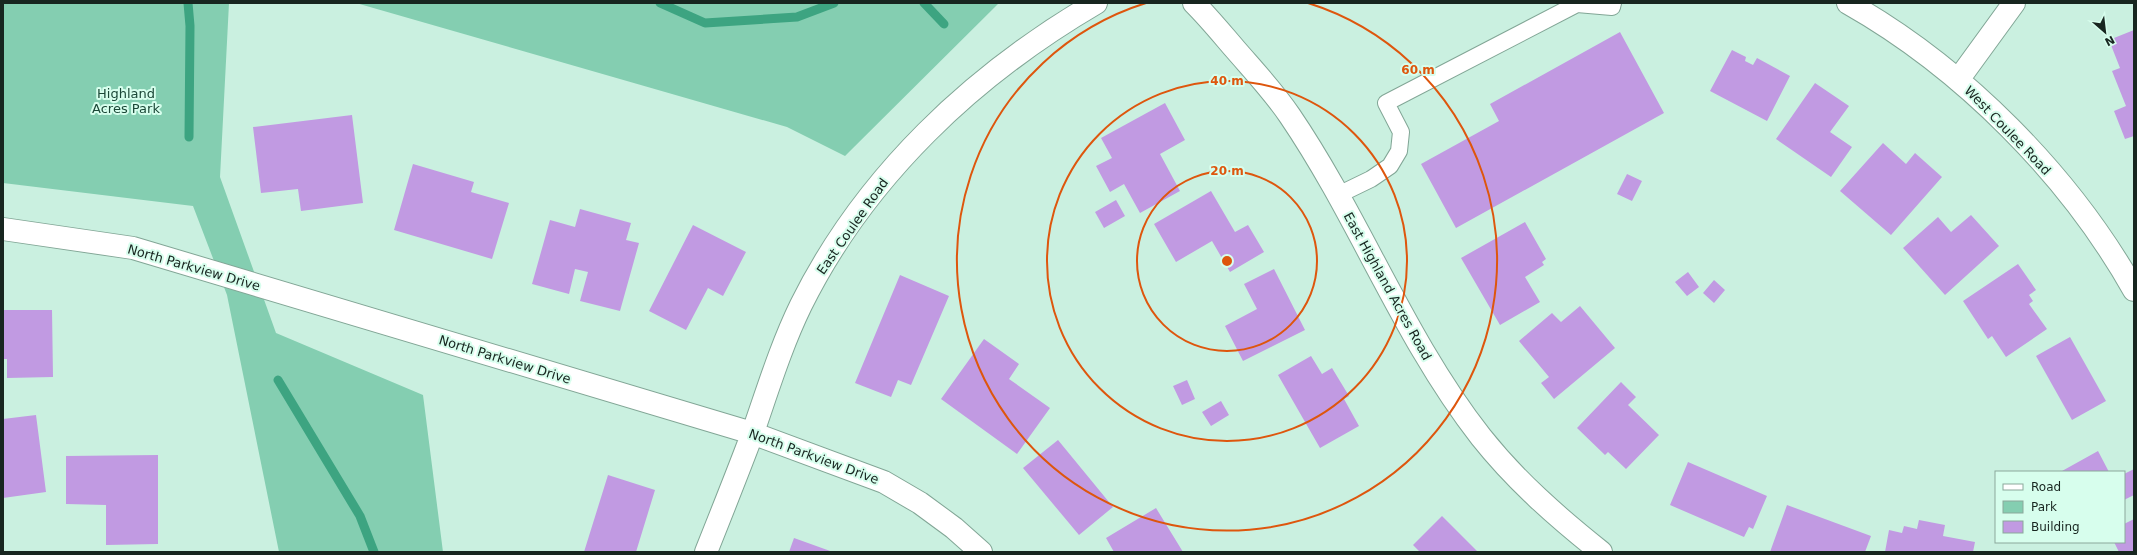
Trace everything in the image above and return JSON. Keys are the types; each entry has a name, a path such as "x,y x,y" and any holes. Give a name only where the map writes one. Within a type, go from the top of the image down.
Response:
{"street":[{"name":"East Coulee Road","path":"706,552 752,433 786,339 818,274 837,242 884,179 932,126 988,76 1019,52 1096,3"},
{"name":"East Highland Acres Road","path":"1194,3 1277,98 1290,116 1338,195 1432,364 1481,436 1508,470 1573,530 1601,552"},
{"name":"West Coulee Road","path":"1848,3 1909,40 1958,80 2012,131 2046,167 2102,238 2134,290"},
{"path":"1958,80 2014,3"},
{"name":"North Parkview Drive","path":"3,229 133,248 752,433 884,482 942,520 981,552"}],"lane":[{"path":"1338,195 1371,180 1390,166 1399,151 1401,132 1386,103 1577,4 1612,7 1613,3"}],"green space":[{"name":"Highland Acres Park","path":"3,3 229,3 220,177 276,333 423,395 443,552 279,552 227,295 193,206 3,183"},
{"path":"356,3 999,3 845,156 787,127"}],"building":[{"path":"2134,30 2134,136 2125,139 2114,111 2126,106 2112,71 2120,68 2109,40"},
{"path":"1620,32 1664,113 1456,228 1421,164 1499,121 1490,104"},
{"path":"1732,50 1746,57 1745,61 1753,65 1757,58 1790,76 1767,121 1710,91"},
{"path":"1815,83 1849,106 1830,132 1852,147 1831,177 1776,139"},
{"path":"1165,103 1185,140 1160,154 1180,191 1140,213 1124,184 1110,192 1096,166 1112,158 1101,138"},
{"path":"352,115 363,203 301,211 298,189 261,193 253,127"},
{"path":"1883,143 1906,164 1915,153 1942,177 1891,235 1840,191"},
{"path":"413,164 474,182 471,192 509,203 492,259 394,230"},
{"path":"1627,174 1642,181 1632,201 1617,194"},
{"path":"1211,191 1235,232 1248,225 1264,252 1230,272 1212,241 1176,262 1154,224"},
{"path":"1116,200 1125,216 1104,228 1095,212"},
{"path":"580,209 631,223 626,240 639,243 620,311 580,301 588,272 575,269 569,294 532,284 550,220 575,227"},
{"path":"1971,215 1999,246 1945,295 1903,248 1938,217 1951,232"},
{"path":"1525,222 1546,259 1542,262 1544,265 1525,277 1540,302 1500,325 1461,258"},
{"path":"693,225 746,252 723,296 708,288 686,330 649,311"},
{"path":"2018,264 2036,290 2029,295 2033,301 2029,304 2047,329 2006,357 1992,336 1988,339 1963,301"},
{"path":"1274,269 1305,330 1243,361 1225,326 1257,309 1244,284"},
{"path":"1688,272 1699,287 1687,296 1675,282"},
{"path":"900,275 949,296 911,385 898,380 891,397 855,383"},
{"path":"1714,280 1725,290 1714,303 1703,293"},
{"path":"1580,306 1615,348 1554,399 1541,383 1549,377 1519,341 1552,313 1561,322"},
{"path":"3,310 52,310 53,377 7,378 7,359 3,359"},
{"path":"2070,337 2106,401 2072,420 2036,356"},
{"path":"984,339 1019,364 1009,379 1050,408 1017,454 941,399"},
{"path":"1311,356 1322,374 1332,368 1349,396 1344,399 1359,426 1320,448 1278,375"},
{"path":"1187,380 1195,399 1182,405 1173,386"},
{"path":"1621,382 1636,397 1628,405 1659,435 1626,469 1608,452 1605,455 1577,428"},
{"path":"1221,401 1229,415 1211,426 1202,412"},
{"path":"36,415 46,492 3,498 3,419"},
{"path":"1058,440 1113,507 1079,535 1023,468"},
{"path":"2098,451 2108,471 2062,471"},
{"path":"158,455 158,544 106,545 106,505 66,504 66,456"},
{"path":"1688,462 1767,496 1753,529 1749,527 1744,537 1670,505"},
{"path":"2134,469 2134,495 2125,500 2125,474"},
{"path":"608,475 655,490 636,552 584,552"},
{"path":"1787,505 1871,536 1865,552 1770,552"},
{"path":"1156,508 1183,552 1114,552 1106,538"},
{"path":"1442,516 1478,552 1420,552 1413,545"},
{"path":"2134,519 2134,552 2119,552 2114,543 2125,543 2125,524"},
{"path":"1919,520 1945,525 1943,536 1975,542 1973,552 1885,552 1889,530 1902,533 1904,526 1917,529"},
{"path":"794,538 833,552 789,552"}],"waterway":[{"path":"188,3 190,26 189,137"},
{"path":"660,3 705,23 797,17 834,3"},
{"path":"924,3 944,24"},
{"path":"278,380 360,516 374,552"}]}
